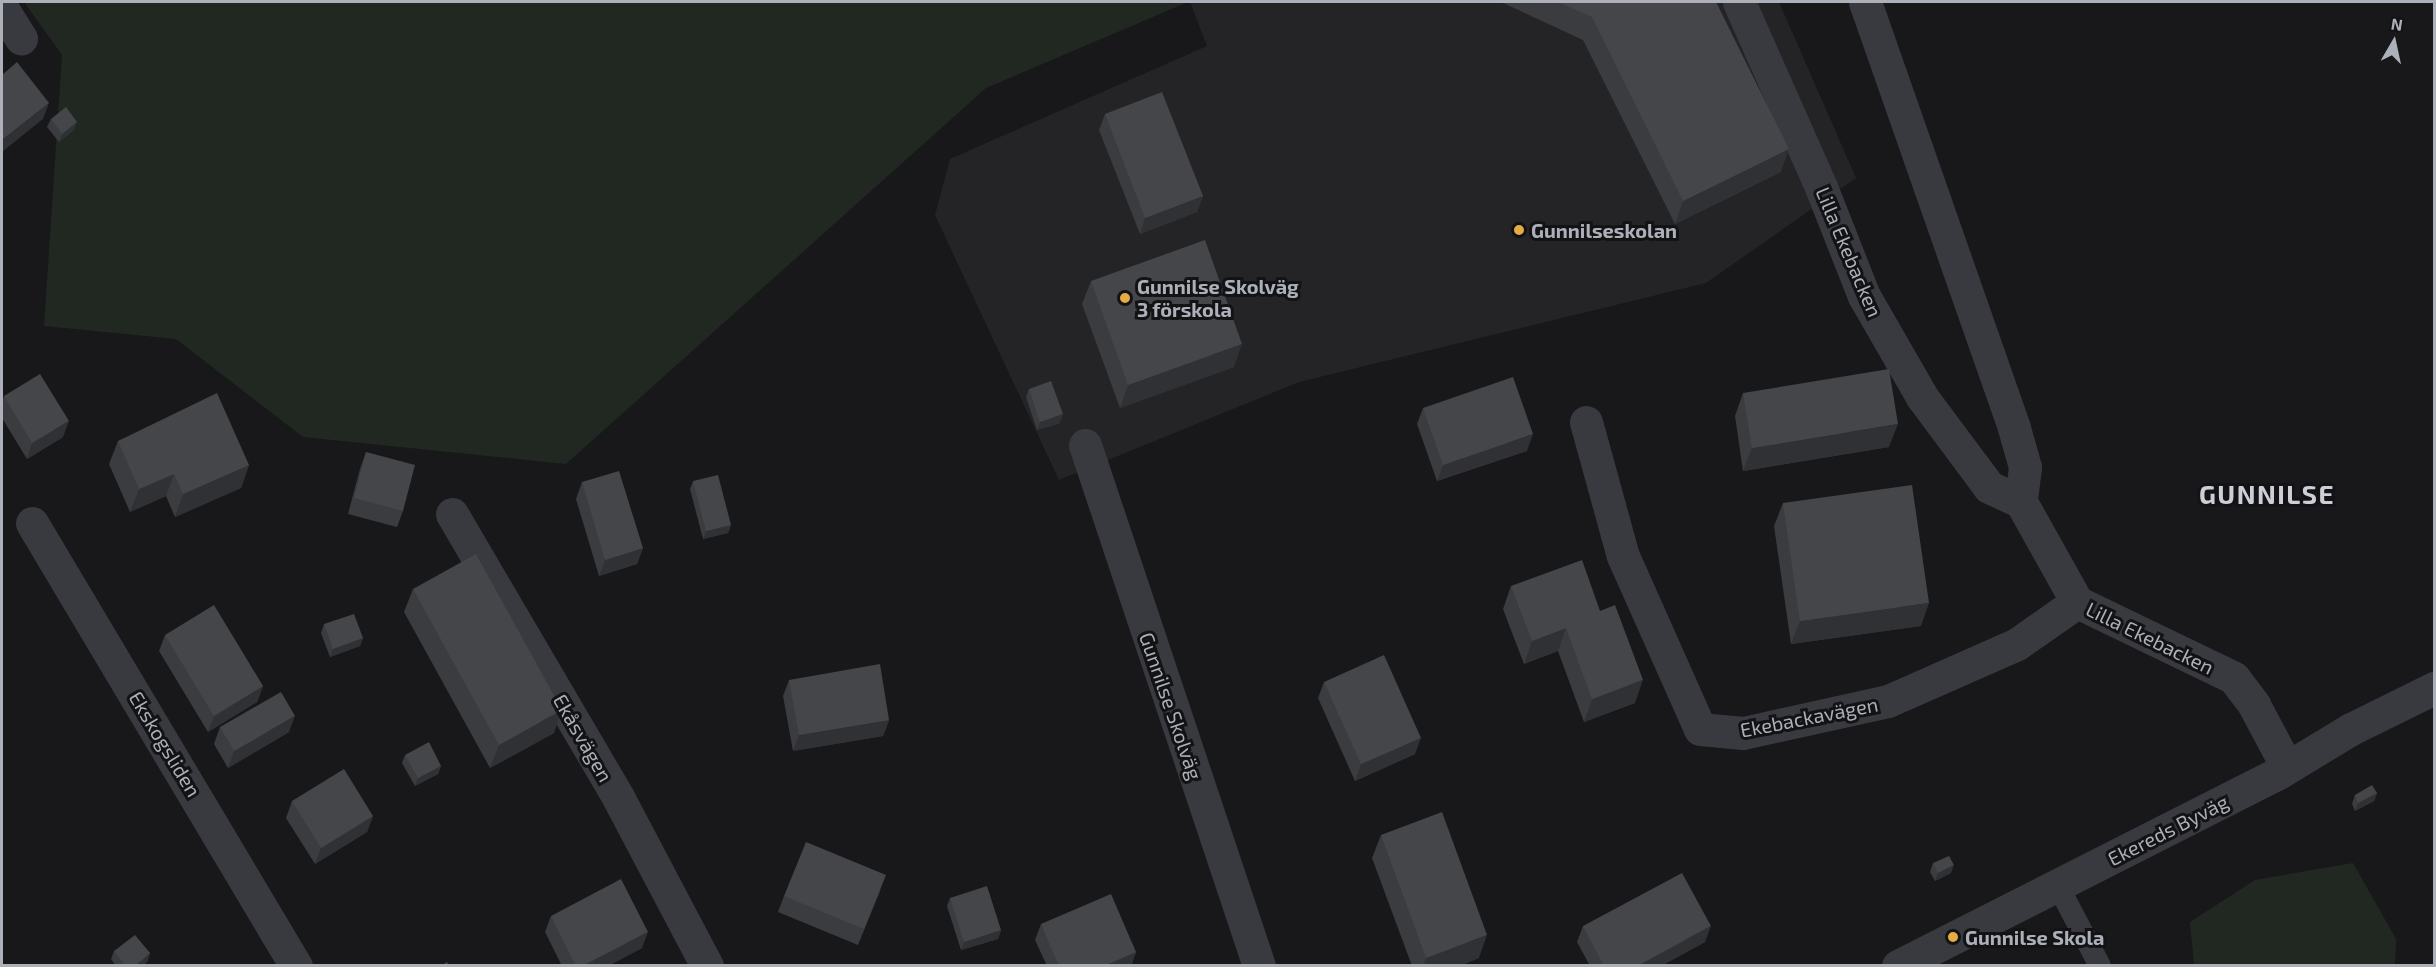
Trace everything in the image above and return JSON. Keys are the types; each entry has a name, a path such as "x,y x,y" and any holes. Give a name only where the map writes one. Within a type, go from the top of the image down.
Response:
{"street":[{"name":"Lilla Ekebacken","path":"1738,2 1870,306 1922,397 1989,487 2021,502 2077,602 2234,678 2254,705 2287,767"},
{"path":"1865,2 2014,428 2025,467 2021,502"},
{"path":"2,8 21,38"},
{"name":"Ekebackavägen","path":"1586,422 1623,556 1700,729 1743,733 1888,701 2017,644 2077,602"},
{"name":"Gunnilse Skolväg","path":"1085,445 1259,966"},
{"name":"Ekåsvägen","path":"452,514 619,799 707,966"},
{"name":"Ekskogsliden","path":"32,524 296,966"},
{"name":"Ekereds Byväg","path":"1898,966 2058,886 2434,688"}],"lane":[{"path":"2058,886 2100,966"}],"shaded area":[{"path":"24,2 1188,2 986,88 566,464 303,437 176,339 44,326 62,55"},
{"name":"Gunnilseskolan","path":"1190,2 1779,2 1856,178 1706,283 1299,382 1059,480 935,215 950,159 1207,46"},
{"path":"2353,863 2396,939 2395,965 2194,965 2190,922 2255,880"}],"building":[{"path":"1558,2 1716,2 1789,149 1683,201 1592,17"},
{"path":"17,62 49,103 2,140 2,75"},
{"path":"1162,92 1203,196 1145,218 1105,114"},
{"path":"66,107 77,122 62,134 51,119"},
{"path":"1205,240 1242,344 1128,385 1091,281"},
{"path":"1889,369 1898,424 1752,448 1743,393"},
{"path":"40,374 69,421 32,443 4,396"},
{"path":"1513,377 1533,434 1443,465 1423,408"},
{"path":"1051,381 1063,414 1040,422 1029,389"},
{"path":"217,393 249,465 183,494 174,474 139,489 118,441"},
{"path":"366,452 415,465 403,511 354,498"},
{"path":"619,471 643,548 605,560 582,482"},
{"path":"718,475 731,525 706,531 693,481"},
{"path":"1912,485 1929,603 1800,621 1783,503"},
{"path":"476,554 562,710 499,745 413,589"},
{"path":"1582,560 1600,611 1615,605 1643,680 1592,699 1566,628 1532,641 1511,586"},
{"path":"214,605 263,686 214,716 165,635"},
{"path":"354,614 363,638 333,649 324,624"},
{"path":"1384,655 1421,738 1361,764 1324,682"},
{"path":"880,664 889,720 799,735 789,680"},
{"path":"281,692 295,716 234,751 220,727"},
{"path":"429,742 441,766 418,778 405,755"},
{"path":"344,769 373,816 321,848 292,801"},
{"path":"2372,785 2377,793 2358,803 2355,795"},
{"path":"1442,812 1487,935 1426,958 1381,835"},
{"path":"806,842 886,875 864,929 784,896"},
{"path":"1949,856 1954,865 1938,873 1933,863"},
{"path":"1682,873 1711,926 1637,966 1604,966 1583,926"},
{"path":"621,879 648,932 582,966 576,966 551,916"},
{"path":"987,886 1001,930 964,942 950,898"},
{"path":"1111,894 1136,952 1104,966 1059,966 1041,924"},
{"path":"135,935 150,953 135,966 126,966 114,951"}],"place":[{"name":"Gunnilseskolan","path":"1519,230"},
{"name":"Gunnilse Skolväg 3 förskola","path":"1125,298"},
{"name":"Gunnilse Skola","path":"1953,937"}],"district":[{"name":"GUNNILSE","path":"2267,494"}]}
